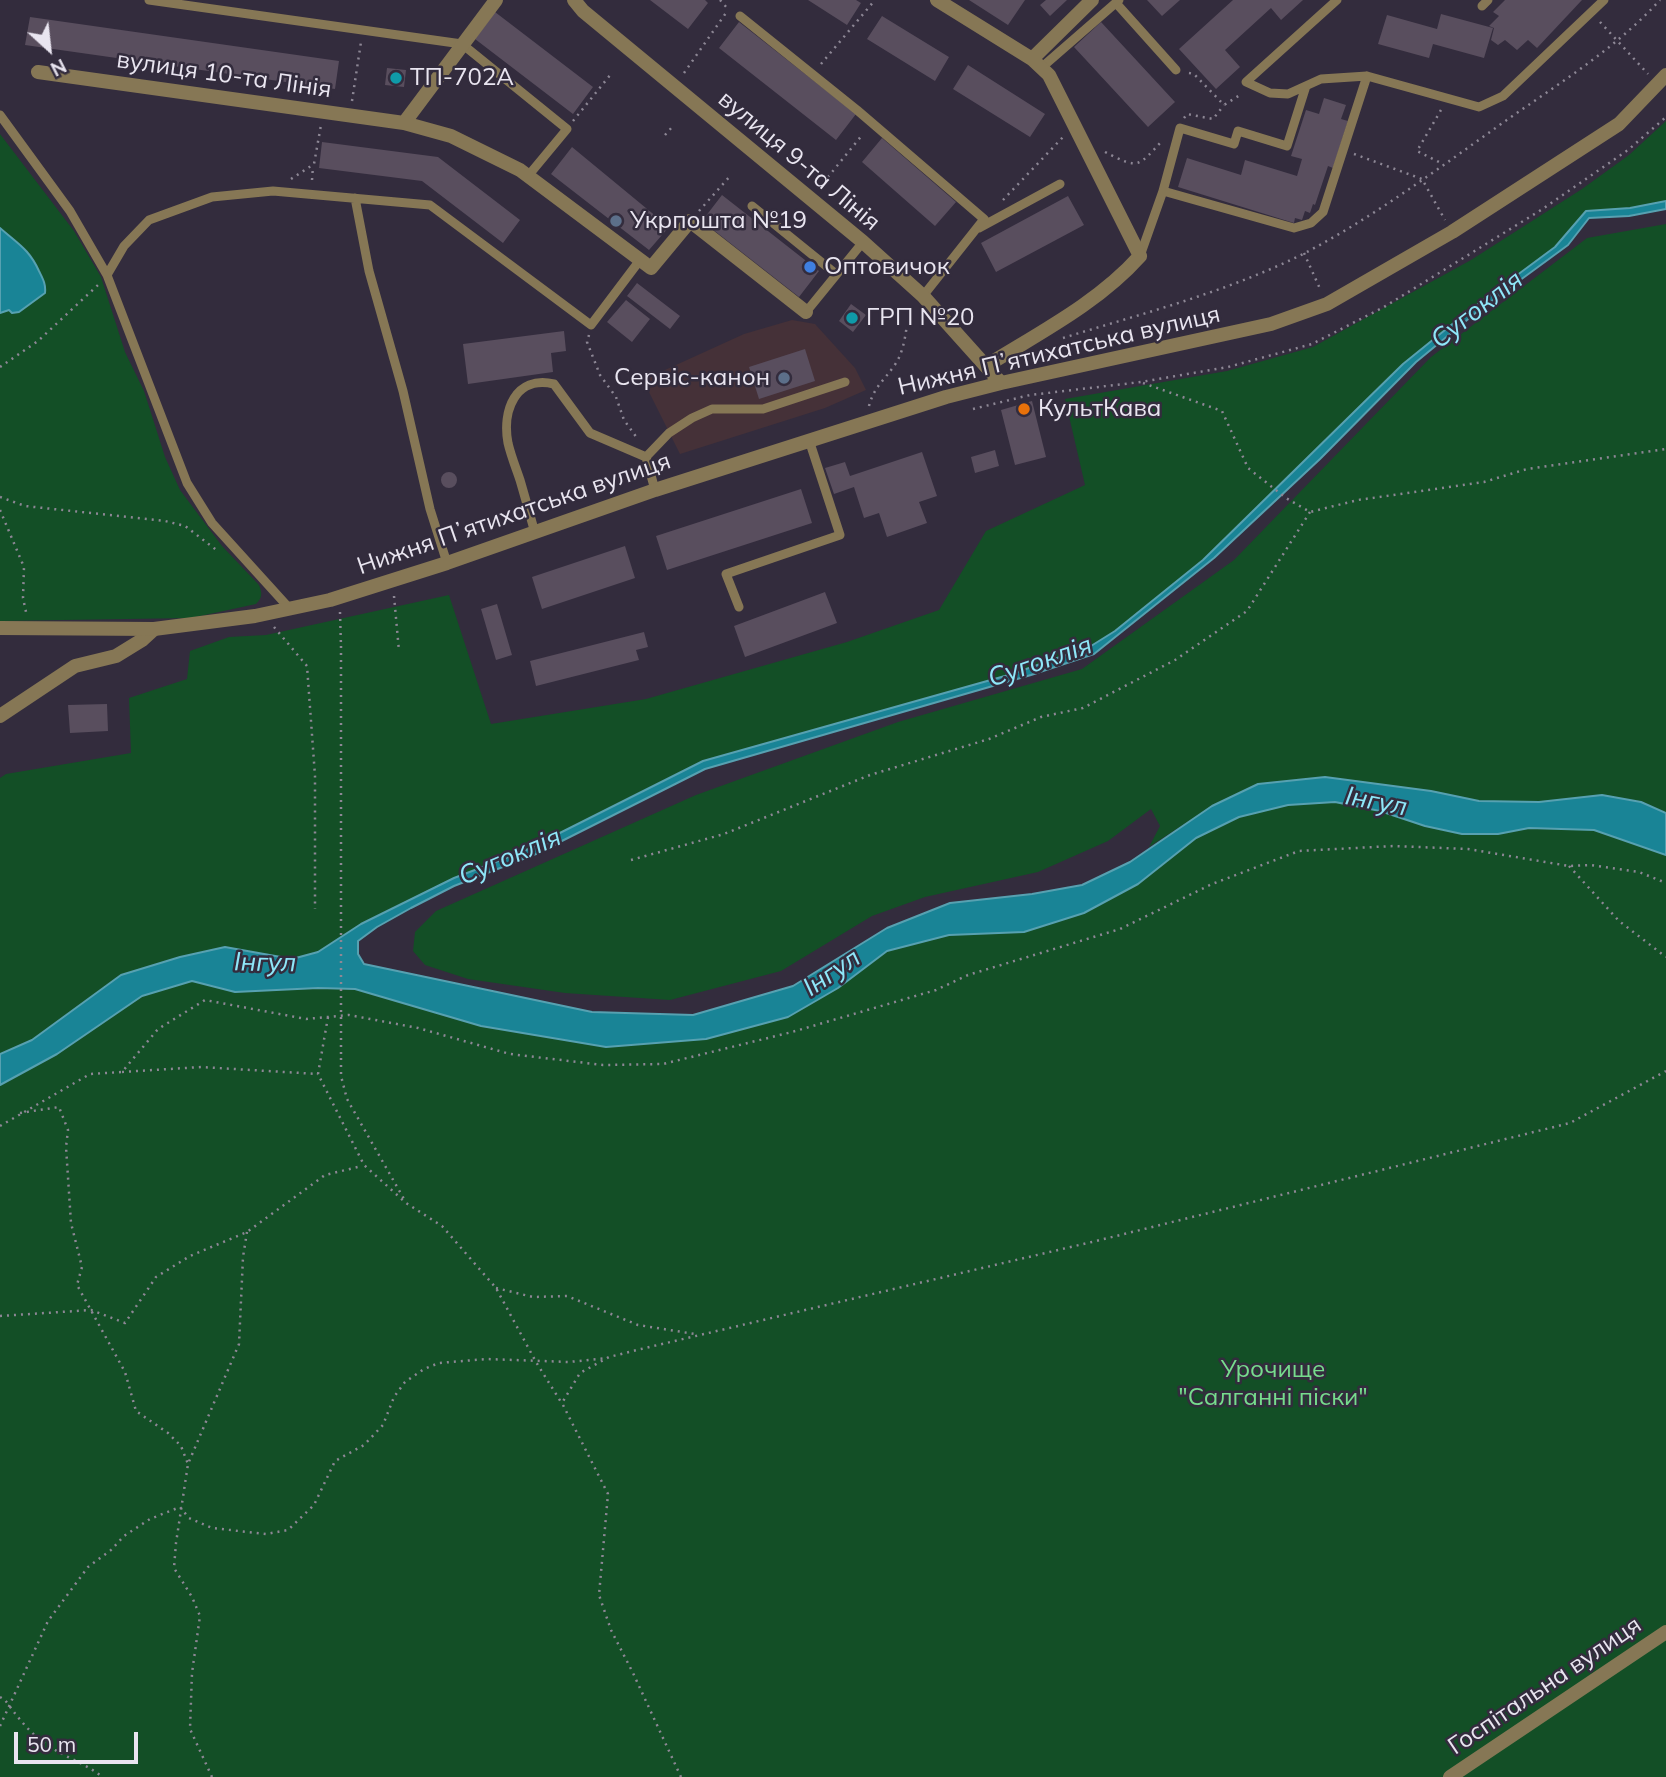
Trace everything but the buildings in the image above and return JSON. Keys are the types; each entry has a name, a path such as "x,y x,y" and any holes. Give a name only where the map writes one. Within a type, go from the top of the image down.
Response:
{"street":[{"path":"404,123 496,0"},
{"name":"вулиця 9-та Лінія","path":"574,0 674,87 863,242 923,296 1001,383"},
{"path":"937,0 1036,63 1049,75 1140,256 1121,278 1076,310 986,366"},
{"path":"1036,63 1093,0"},
{"name":"вулиця 10-та Лінія","path":"37,72 404,123 451,136 528,176 640,260"},
{"name":"Нижня Пʼятихатська вулиця","path":"0,628 155,629 255,616 330,600 864,422 1001,383 1271,324 1327,304 1452,232 1619,124 1662,80"},
{"path":"640,260 651,268 690,221 806,312"},
{"path":"0,716 75,666 116,656 155,629"},
{"name":"Госпітальна вулиця","path":"1450,1777 1666,1632"}],"lane":[{"path":"149,0 221,5 362,31 462,44 567,129 528,176"},
{"path":"1336,0 1245,82 1270,93 1288,94 1321,79 1367,76 1479,107 1503,96 1604,0"},
{"path":"1036,63 1117,1 1176,69"},
{"path":"740,16 872,123 984,219 923,296"},
{"path":"1163,191 1294,228 1311,223 1323,212 1367,76"},
{"path":"1140,256 1163,191 1180,128 1234,144 1238,131 1287,146 1306,86"},
{"path":"0,115 70,211 107,275 187,483 212,523 290,609"},
{"path":"974,231 1060,184"},
{"path":"107,275 124,246 149,220 212,197 273,191 430,205 591,325 640,260"},
{"path":"355,198 369,271 403,391 430,509 447,563"},
{"path":"752,206 836,274"},
{"path":"806,312 863,242"},
{"path":"535,533 508,443 507,415 518,393 527,384 542,381 554,384 590,433 646,457"},
{"path":"646,457 669,433 692,418 712,410 763,409 845,382"},
{"path":"739,607 726,575 840,534 809,440"},
{"path":"646,457 655,490"}],"path":[{"path":"674,87 729,9 720,0"},
{"path":"828,56 875,0"},
{"path":"1591,12 1662,80"},
{"path":"350,115 362,31"},
{"path":"1176,69 1195,74 1224,105"},
{"path":"567,129 611,74"},
{"path":"1178,124 1187,114 1213,119 1224,105 1253,86"},
{"path":"310,194 323,112"},
{"path":"1439,112 1417,151 1443,164"},
{"path":"812,198 872,123"},
{"path":"665,135 673,126"},
{"path":"1002,201 1073,126"},
{"path":"1084,145 1129,165 1141,163 1169,134"},
{"path":"1362,156 1422,179 1452,232"},
{"path":"273,191 314,164"},
{"path":"690,221 731,175"},
{"path":"1304,253 1327,304"},
{"path":"0,367 38,341 107,275"},
{"path":"591,325 587,342 600,375 616,397 624,419 646,457"},
{"path":"864,422 870,399 879,382 896,363 904,345 907,325"},
{"path":"1141,382 1222,411 1248,468 1286,498 1310,512 1370,498 1484,482 1527,469 1666,449"},
{"path":"0,497 25,506 165,521 185,526 222,554 242,558"},
{"path":"0,510 24,567 23,598 30,629"},
{"path":"631,860 724,834 870,775 989,739 1041,717 1083,708 1175,660 1247,611 1310,512"},
{"path":"394,596 399,651"},
{"path":"340,612 341,1076 347,1099 406,1203"},
{"path":"255,616 273,627 307,666 315,776 315,909"},
{"path":"122,1072 158,1029 205,1000 306,1019 349,1015 418,1028 510,1054 603,1065 663,1063 792,1032 936,990 968,975 1120,929 1212,884 1299,851 1393,846 1468,849 1569,866 1590,865 1639,872 1666,883"},
{"path":"1569,866 1619,921 1666,957"},
{"path":"328,1017 318,1073 364,1165 406,1203 442,1226 496,1288 536,1362 562,1403 608,1494 599,1595 607,1618 681,1777"},
{"path":"0,1126 90,1074 201,1067 318,1073"},
{"path":"180,1507 189,1518 212,1528 266,1534 288,1530 314,1505 335,1461 364,1445 383,1425 394,1397 405,1382 439,1363 487,1359 569,1362 609,1357 1096,1241 1570,1123 1666,1071"},
{"path":"19,1113 59,1107 68,1130 66,1147 72,1223 82,1267 77,1285 125,1372 136,1412 168,1433 181,1446 188,1464"},
{"path":"0,1316 91,1310 125,1323 156,1277 190,1256 247,1232 325,1175 364,1165"},
{"path":"212,1777 190,1729 192,1673 200,1616 174,1568 180,1507 188,1464 239,1344 243,1257 247,1232"},
{"path":"496,1288 533,1297 567,1297 638,1325 699,1335"},
{"path":"562,1403 580,1373 609,1357"},
{"path":"0,1726 48,1621 88,1567 111,1550 124,1535 150,1519 180,1507"},
{"path":"0,1697 25,1727 52,1748 102,1777"}],"shaded area":[{"path":"792,320 815,324 855,368 866,390 825,408 680,454 643,380 744,334"}],"green space":[{"path":"1666,121 1666,201 1630,208 1586,211 1555,247 1403,364 1203,560 1115,631 1091,646 1012,674 703,761 524,851 454,878 361,924 318,952 292,959 225,947 121,975 32,1040 0,1054 0,778 6,774 131,753 129,698 187,679 190,651 229,637 266,635 449,595 491,724 646,699 847,642 939,610 986,531 1085,485 1065,399 1227,371 1313,347 1471,260 1582,189 1629,155"},
{"path":"0,134 74,231 101,277 125,352 144,391 165,457 180,490 222,546 259,585 261,595 256,604 191,618 0,621"},
{"path":"1666,224 1666,813 1641,801 1479,801 1431,791 1258,784 1212,806 1149,847 1160,826 1151,809 1108,841 1038,872 925,897 872,916 781,971 670,1000 565,993 468,979 425,965 413,951 415,932 436,911 696,795 898,722 1082,669 1234,560 1431,357 1587,238"},
{"name":"Урочище \"Салганні піски\"","path":"1335,802 1380,811 1425,826 1498,834 1529,828 1594,830 1666,855 1666,1777 0,1777 0,1085 57,1054 142,996 192,981 235,992 355,989 481,1026 606,1047 838,988 887,951 949,934 1024,932 1138,884 1196,838 1239,817 1288,805"}],"water":[{"path":"1666,201 1666,209 1629,216 1589,218 1568,245 1478,311 1416,362 1320,459 1214,558 1094,654 1031,675 705,769 536,854 454,886 411,908 358,941 358,954 364,964 592,1012 693,1015 793,986 887,928 950,903 1032,894 1082,885 1130,862 1212,806 1258,784 1325,777 1431,791 1479,801 1539,802 1602,795 1641,802 1666,813 1666,855 1594,830 1529,828 1498,834 1462,834 1425,826 1380,811 1335,802 1288,805 1239,817 1196,838 1138,884 1084,913 1024,932 949,935 887,951 838,988 788,1017 706,1039 606,1047 481,1026 355,989 235,992 192,981 142,996 57,1054 0,1085 0,1054 32,1040 121,975 225,947 292,959 318,952 361,924 454,878 524,851 703,761 1012,674 1091,646 1115,631 1203,560 1403,364 1555,247 1586,211 1630,208"},
{"path":"0,228 27,252 45,284 45,293 19,312 12,313 9,310 0,313"}],"place":[{"name":"ТП-702А","path":"396,78"},
{"name":"Укрпошта №19","path":"616,221"},
{"name":"Оптовичок","path":"810,267"},
{"name":"ГРП №20","path":"852,318"},
{"name":"Сервіс-канон","path":"784,378"},
{"name":"КультКава","path":"1024,409"}],"water label":[{"name":"Сугоклія","path":"1477,310"},
{"name":"Сугоклія","path":"1040,662"},
{"name":"Інгул","path":"1376,802"},
{"name":"Сугоклія","path":"510,857"},
{"name":"Інгул","path":"265,963"},
{"name":"Інгул","path":"832,973"}]}
